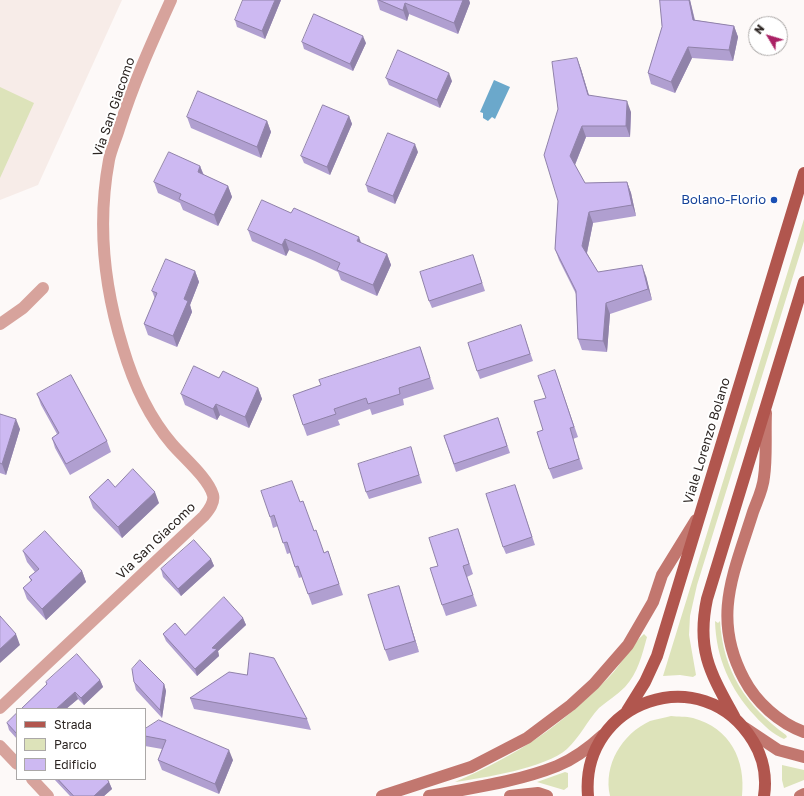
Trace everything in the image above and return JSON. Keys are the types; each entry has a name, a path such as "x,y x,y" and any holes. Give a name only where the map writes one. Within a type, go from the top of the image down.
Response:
{"main road":[{"name":"Viale Lorenzo Bolano","path":"627,712 645,682 657,656 698,517 804,173"},
{"path":"764,796 765,779 760,756 756,745 739,722 717,685 708,664 703,645 702,620 707,599 804,282"},
{"path":"766,408 764,478 728,593 726,615 728,637 732,653 751,692 779,718 804,732"},
{"path":"382,796 471,767 527,738 571,705 594,684 628,645 653,602 662,575 698,517"},
{"path":"429,796 520,777 558,766 587,748 627,712 637,706 659,698 682,696 715,705 778,750 804,757"},
{"path":"588,796 590,767 603,735"},
{"path":"510,796 538,793 547,796"},
{"path":"800,796 804,794"}],"street":[{"name":"Via San Giacomo","path":"0,708 204,516 210,508 214,498 210,487 171,444 147,406 123,349 109,292 104,261 104,197 110,159 138,76 171,0"},
{"path":"0,324 23,308 44,288"},
{"path":"0,746 16,763"},
{"path":"33,780 48,796"}],"shaded area":[{"path":"0,0 122,0 38,185 0,200"}],"green space":[{"path":"0,87 34,103 0,178"},
{"path":"804,219 804,241 697,585 690,616 689,635 696,675 693,677 680,675 663,676"},
{"path":"715,621 718,623 720,621 726,656 739,686 759,712 786,735 787,737 784,739 772,732 758,720 738,695 726,672 718,648"},
{"path":"644,634 647,637 641,657 629,682 622,690 599,708 567,749 545,762 530,767 497,775 455,782 478,772 519,750 556,725 591,695 609,677 634,644"},
{"path":"671,716 690,717 706,723 717,729 726,738 733,747 738,758 743,783 742,796 610,796 609,773 612,762 623,742 640,727 650,721"},
{"path":"782,765 804,770 804,780 784,788 782,780"},
{"path":"565,772 568,773 568,787 564,790 537,782"}],"water":[{"path":"494,80 510,87 495,119 492,117 488,121 483,118 483,113 480,112"}],"building":[{"path":"243,0 275,0 262,31 235,20"},
{"path":"379,0 463,0 454,23 405,3 403,10"},
{"path":"660,0 689,0 693,20 734,26 729,50 688,47 671,82 648,73 662,27"},
{"path":"314,14 363,36 350,64 302,42"},
{"path":"398,50 449,73 437,100 386,78"},
{"path":"577,58 588,95 627,101 626,126 582,126 570,156 585,183 627,182 632,205 589,212 582,246 598,272 642,265 648,289 606,303 603,341 578,339 576,291 555,249 558,201 544,155 558,109 552,62"},
{"path":"198,91 267,121 257,147 187,117"},
{"path":"323,105 349,116 327,167 301,156"},
{"path":"388,133 415,144 393,196 366,185"},
{"path":"169,152 200,166 198,172 228,186 214,215 179,199 181,194 154,182"},
{"path":"262,200 291,213 294,208 359,237 357,241 387,254 373,285 337,270 340,263 311,250 285,239 282,245 248,230"},
{"path":"473,255 482,283 429,301 420,272"},
{"path":"166,259 195,271 184,299 188,301 173,336 144,324 157,293 152,291"},
{"path":"521,325 530,354 477,371 468,343"},
{"path":"420,347 430,378 399,388 400,394 368,404 366,398 334,409 336,414 303,425 293,395 321,385 319,380"},
{"path":"194,366 219,378 223,371 258,388 245,417 216,404 213,409 181,394"},
{"path":"555,370 574,427 570,428 579,459 549,469 537,432 543,430 534,401 546,398 538,376"},
{"path":"71,375 107,441 66,464 52,438 59,433 37,394"},
{"path":"0,414 16,419 2,464 0,463"},
{"path":"498,418 507,446 454,464 444,436"},
{"path":"411,447 419,475 366,492 358,464"},
{"path":"133,469 155,492 118,527 89,497 108,479 115,487"},
{"path":"292,481 300,502 303,501 314,531 316,530 324,553 328,551 339,584 308,594 298,566 295,567 287,542 283,543 274,515 270,517 261,491"},
{"path":"515,485 532,537 503,547 486,494"},
{"path":"458,529 469,564 463,566 473,595 442,605 430,568 438,566 429,538"},
{"path":"45,531 82,571 42,609 23,588 32,580 29,577 39,569 23,551"},
{"path":"194,540 211,559 178,589 161,569"},
{"path":"399,586 415,641 385,650 368,595"},
{"path":"224,597 243,618 212,648 217,649 195,669 163,634 175,623 185,635"},
{"path":"0,616 16,634 0,649"},
{"path":"250,653 274,658 307,719 190,698 229,672 247,675"},
{"path":"77,654 100,680 81,698 75,692 57,708 22,708 47,684 46,682"},
{"path":"140,660 164,684 160,710 134,682 132,669"},
{"path":"16,714 16,733 7,723"},
{"path":"159,720 229,750 215,784 158,760 166,740 146,736 146,728"},
{"path":"59,780 108,780 109,782 94,796 74,796"}],"place":[{"name":"Bolano-Florio","path":"774,200"}]}
